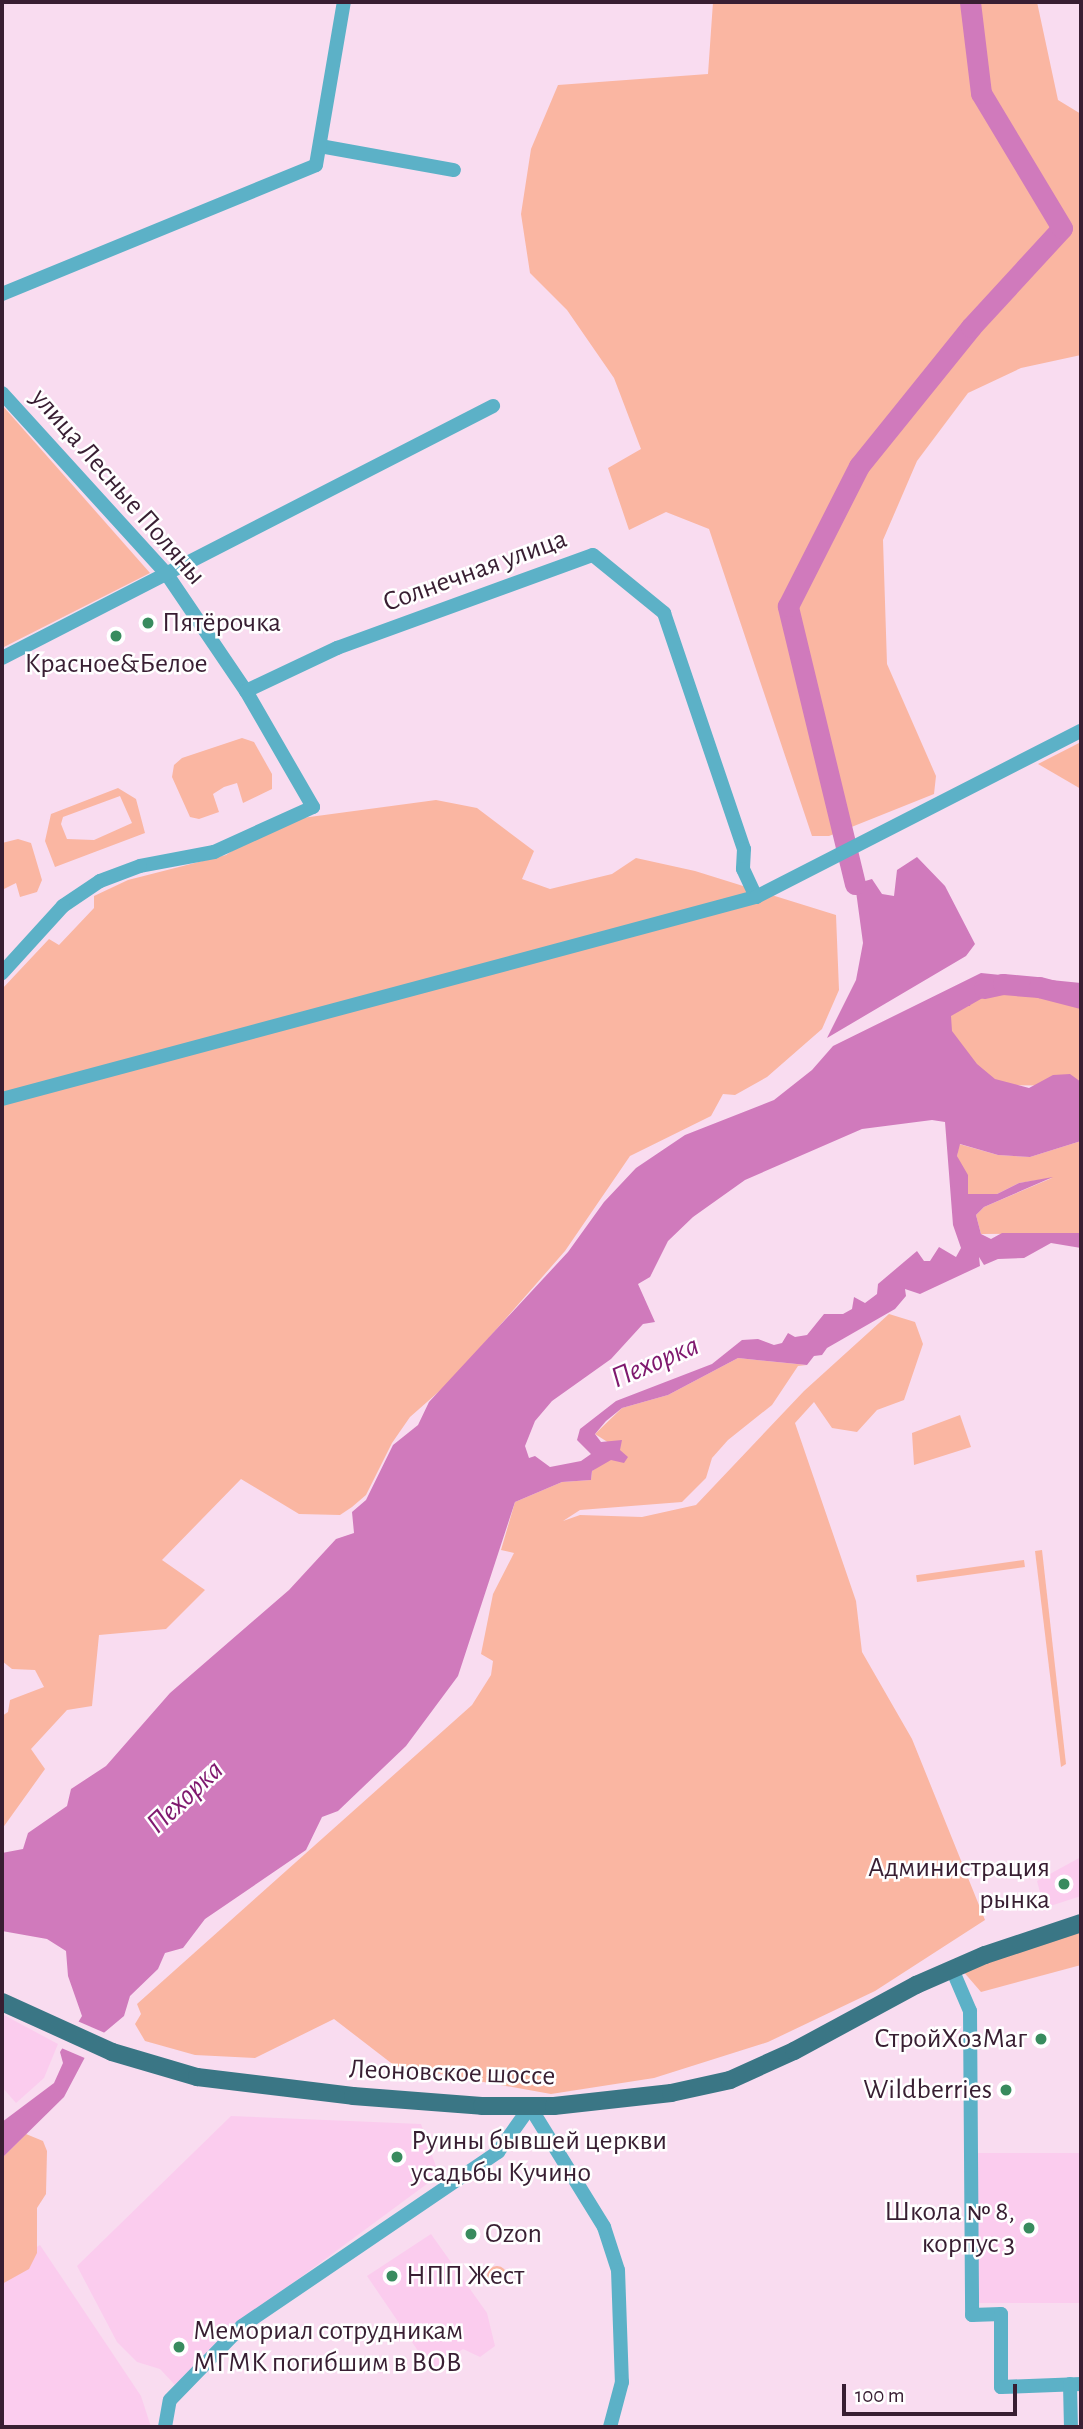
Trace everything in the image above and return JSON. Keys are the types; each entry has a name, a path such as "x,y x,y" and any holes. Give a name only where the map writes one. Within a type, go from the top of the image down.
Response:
{"main road":[{"name":"Леоновское шоссе","path":"2,2002 60,2031 112,2052 186,2074 249,2085 530,2107 671,2093 730,2080 952,1969 1081,1923"}],"street":[{"path":"2,294 316,165 344,2"},
{"path":"320,146 454,170"},
{"name":"улица Лесные Поляны","path":"2,393 166,572 246,691 313,807 214,852 140,866 100,881 63,906 2,974"},
{"path":"2,658 493,406"},
{"name":"Солнечная улица","path":"246,691 337,648 593,555 664,613 744,849 743,869 756,897"},
{"path":"2,1099 756,897 1081,731"},
{"path":"952,1969 970,2011 972,2315 1001,2314 1001,2387 1076,2384 1071,2427"},
{"path":"165,2422 170,2400 242,2326 498,2152 530,2107 604,2227 618,2270 622,2382 610,2427"}],"shaded area":[{"path":"713,2 1037,2 1058,100 1081,114 1081,355 1021,368 968,393 917,461 883,540 887,664 936,776 934,794 829,836 812,836 709,529 666,512 629,530 608,468 641,449 614,378 567,310 530,273 521,214 531,149 558,85 708,74"},
{"path":"2,405 150,573 2,648"},
{"path":"242,738 254,742 272,774 272,789 243,803 237,783 224,787 213,794 219,812 199,819 190,817 172,777 174,765 182,758"},
{"path":"1081,742 1081,789 1038,764"},
{"path":"118,788 136,799 145,833 55,867 45,841 51,814","holes":["120,796 132,823 94,840 67,839 61,824 63,817"]},
{"path":"436,800 477,808 534,851 522,879 550,889 612,874 636,858 695,871 836,915 839,990 822,1029 767,1077 735,1095 723,1094 711,1116 630,1156 565,1251 452,1380 410,1417 392,1443 366,1495 352,1507 340,1515 299,1514 241,1479 162,1560 205,1590 166,1629 99,1635 92,1706 67,1710 31,1749 45,1769 2,1829 2,1716 8,1712 10,1700 44,1687 35,1670 12,1669 2,1661 2,989 49,939 59,945 94,908 94,896 128,880 226,855 247,841 302,818"},
{"path":"18,839 31,843 42,880 37,892 20,897 16,883 2,890 2,843"},
{"path":"1004,987 1081,1002 1081,1086 996,1085 970,1060 946,1025 954,1009"},
{"path":"1081,1141 1081,1233 981,1234 976,1215 984,1207 1052,1178 1019,1183 997,1194 968,1194 957,1156 959,1144 998,1155 1030,1157"},
{"path":"889,1314 915,1322 923,1344 904,1400 877,1410 857,1432 832,1428 814,1402 795,1423 856,1601 862,1652 912,1739 985,1920 875,1991 768,2042 654,2078 551,2094 395,2066 334,2019 255,2058 195,2055 145,2041 135,2024 141,2014 137,2004 472,1705 491,1675 493,1661 481,1654 493,1594 514,1553 501,1550 515,1502 562,1482 591,1480 592,1471 620,1450 595,1434 622,1408 668,1395 738,1358 807,1365 798,1366 772,1405 728,1440 712,1458 706,1478 682,1502 580,1510 563,1521 580,1515 642,1517 696,1505 804,1391"},
{"path":"960,1415 971,1447 914,1465 912,1433"},
{"path":"1042,1550 1066,1764 1061,1767 1035,1551"},
{"path":"1024,1560 1025,1567 917,1582 916,1575"},
{"path":"1081,1857 1081,1896 1044,1908 1037,1881"},
{"path":"1081,1929 1081,1965 981,1992 962,1970"},
{"path":"2,2014 58,2044 44,2078 16,2103 2,2087"},
{"path":"231,2116 421,2124 439,2175 232,2328 175,2385 160,2369 137,2362 117,2342 77,2266"},
{"path":"26,2134 43,2141 47,2151 46,2194 37,2208 37,2253 29,2269 2,2284 2,2158"},
{"name":"Школа № 8, корпус 3","path":"977,2153 1081,2153 1081,2303 977,2303"},
{"path":"431,2234 487,2313 495,2346 480,2357 463,2349 431,2370 367,2276"},
{"path":"40,2245 141,2396 151,2427 2,2427 2,2268"},
{"path":"497,2266 504,2269 507,2276 504,2283 497,2286 490,2283 487,2276 490,2269"}],"water":[{"path":"917,857 945,886 975,944 966,956 827,1038 856,980 863,943 855,884 872,879 882,894 894,896 897,870"},
{"name":"Пехорка","path":"981,973 1081,983 1081,997 1002,987 951,1016 952,1031 977,1064 995,1079 1029,1088 1053,1075 1070,1074 1081,1082 1081,1141 1030,1157 998,1155 960,1144 957,1156 968,1175 968,1194 997,1194 1019,1183 1053,1177 984,1207 976,1215 981,1234 991,1239 1002,1233 1081,1233 1081,1248 1051,1243 1024,1258 998,1259 984,1265 979,1257 980,1266 920,1294 905,1289 906,1296 895,1309 827,1348 822,1355 814,1356 807,1365 738,1358 668,1395 622,1408 606,1421 595,1434 601,1442 622,1440 620,1450 628,1457 624,1463 611,1460 592,1471 591,1480 562,1482 515,1502 458,1676 406,1746 338,1811 322,1817 306,1850 205,1919 183,1948 165,1953 158,1969 130,1996 124,2016 93,2042 64,2097 2,2158 2,2122 54,2083 63,2063 60,2052 82,2016 68,1976 66,1951 47,1939 2,1931 2,1853 23,1849 28,1833 67,1806 71,1789 106,1766 170,1693 289,1590 336,1539 354,1533 352,1512 366,1500 393,1445 418,1425 429,1402 568,1252 604,1202 636,1168 685,1135 774,1100 812,1070 833,1046","holes":["932,1120 945,1122 953,1225 961,1248 956,1257 939,1247 930,1261 924,1261 917,1251 878,1284 877,1294 865,1303 854,1297 852,1309 843,1314 824,1314 807,1335 795,1337 788,1333 782,1343 774,1345 758,1339 742,1340 712,1364 616,1401 580,1429 577,1440 591,1454 581,1461 550,1467 535,1456 529,1458 525,1446 535,1421 552,1401 611,1359 643,1324 655,1322 638,1284 650,1277 668,1241 693,1217 745,1180 862,1129"]}],"pier":[{"path":"75,2020 105,2033 87,2059 59,2047"}],"waterway":[{"path":"855,884 788,606 859,466 971,327 1062,228 981,93 970,2"},
{"path":"984,988 1003,984 1039,987 1081,998"}],"place":[{"name":"Пятёрочка","path":"148,623"},
{"name":"Красное&Белое","path":"116,636"},
{"name":"Администрация рынка","path":"1064,1884"},
{"name":"СтройХозМаг","path":"1041,2039"},
{"name":"Wildberries","path":"1006,2090"},
{"name":"Руины бывшей церкви усадьбы Кучино","path":"397,2157"},
{"name":"Школа № 8, корпус 3","path":"1029,2228"},
{"name":"Ozon","path":"471,2234"},
{"name":"НПП Жест","path":"392,2276"},
{"name":"Мемориал сотрудникам МГМК погибшим в ВОВ","path":"179,2347"}]}
